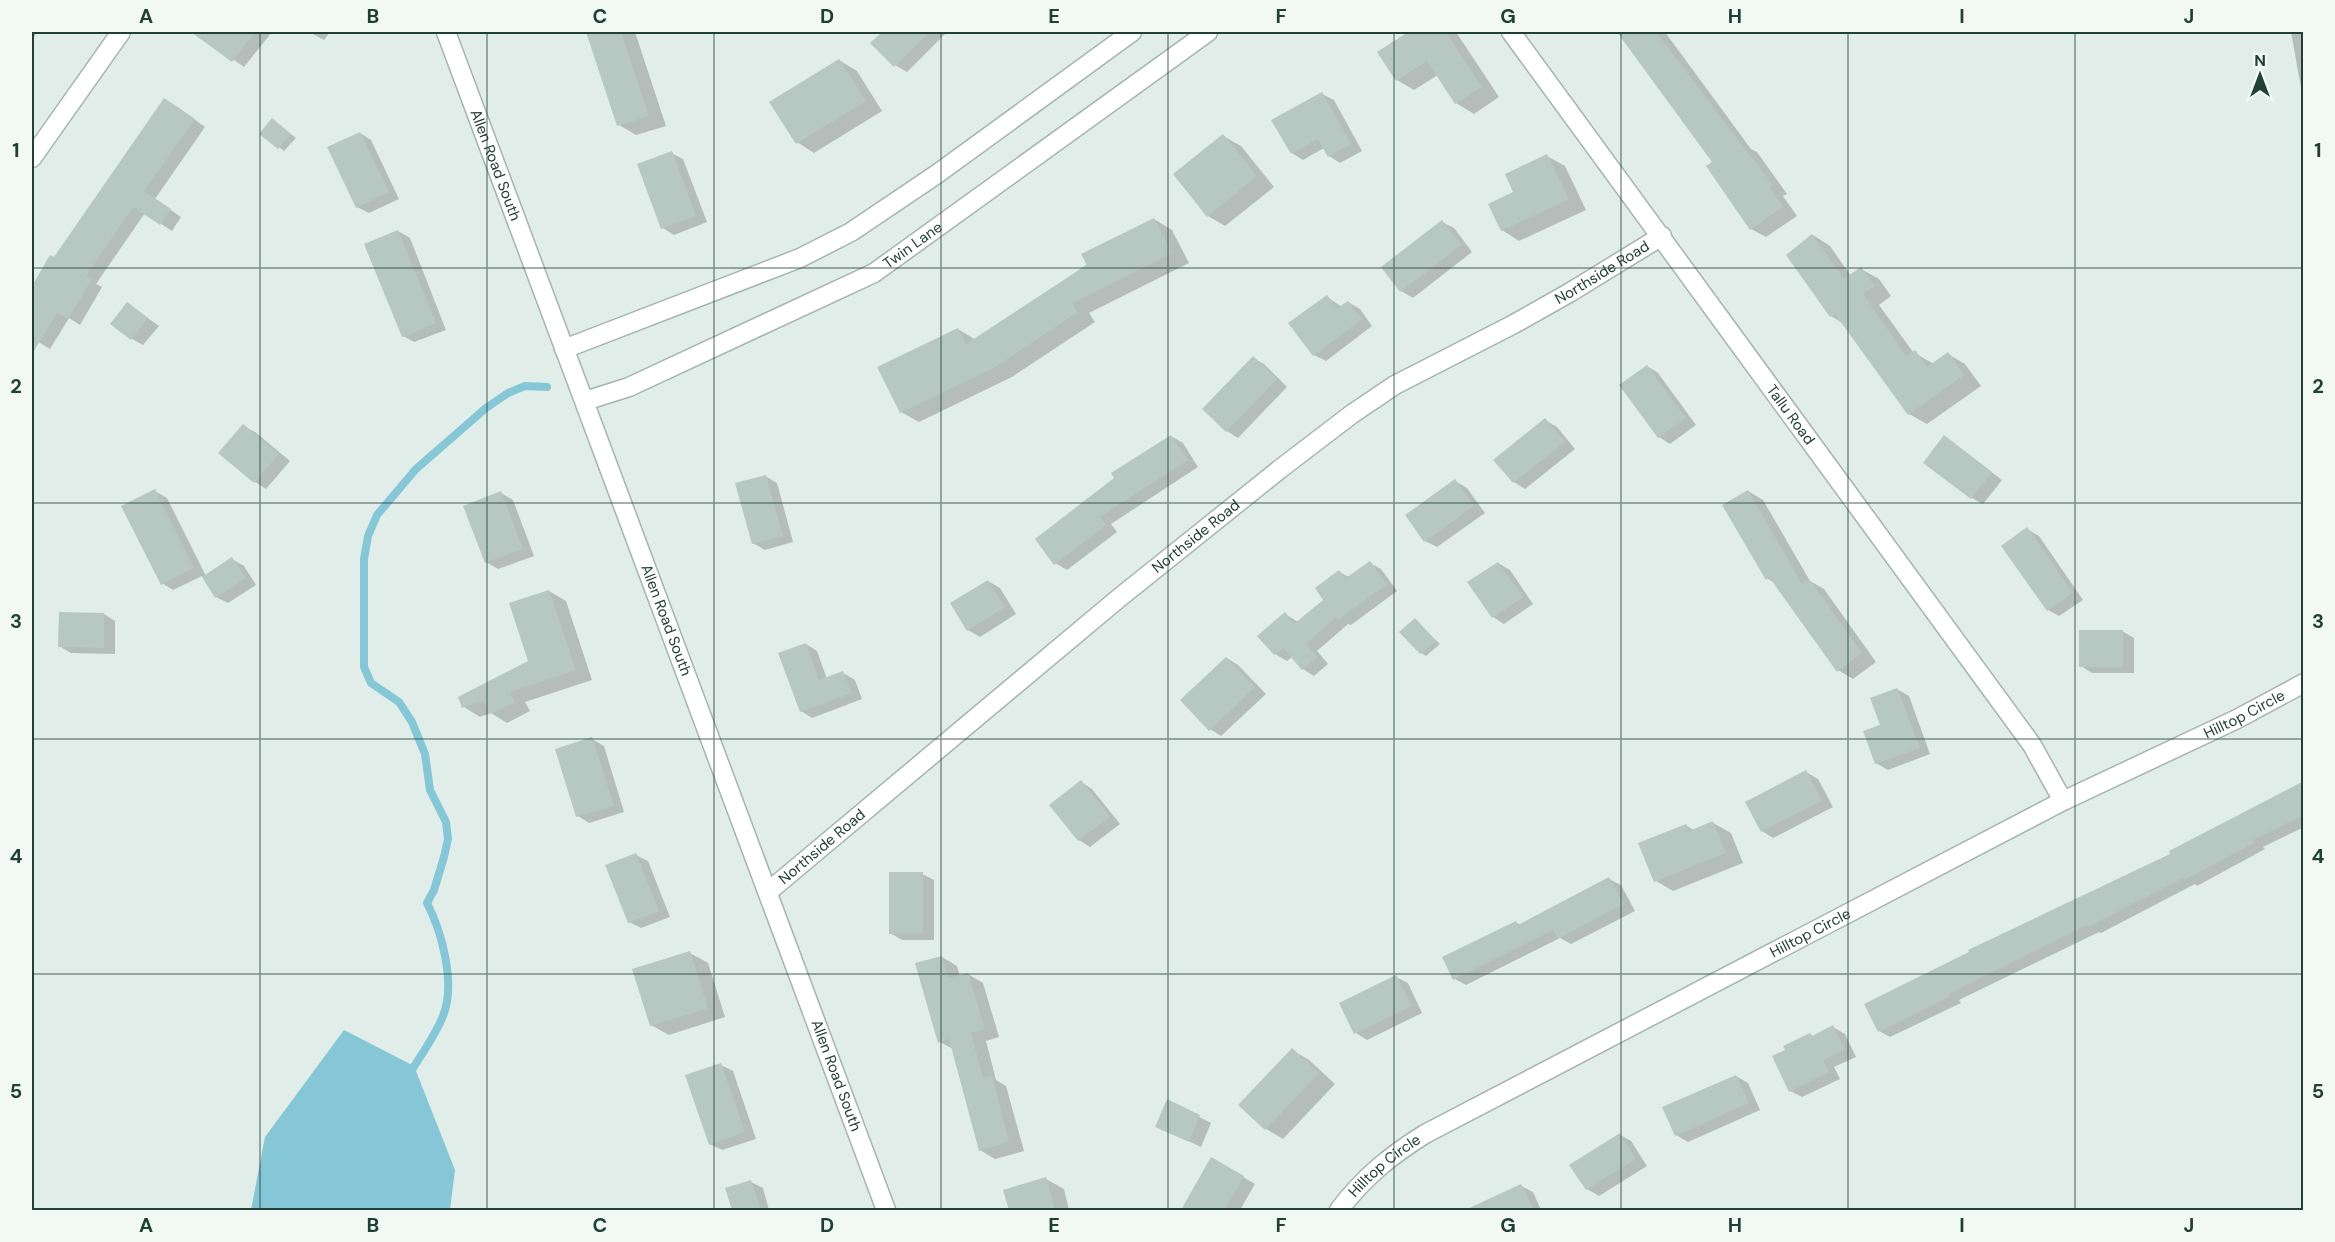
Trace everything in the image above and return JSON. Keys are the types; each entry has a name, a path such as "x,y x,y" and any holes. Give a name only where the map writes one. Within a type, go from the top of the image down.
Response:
{"street":[{"path":"32,158 121,32"},
{"name":"Allen Road South","path":"446,32 769,891 886,1210"},
{"path":"564,349 800,258 850,232 937,174 1132,32"},
{"name":"Twin Lane","path":"585,401 629,387 874,273 1209,32"},
{"name":"Tallu Road","path":"1510,32 1662,236 2032,745 2063,801"},
{"name":"Northside Road","path":"769,891 1119,598 1352,414 1395,385 1569,294 1662,236"},
{"name":"Hilltop Circle","path":"1339,1210 1358,1185 1394,1154 1425,1134 1521,1086 2063,801 2237,719 2304,683"}],"water":[{"path":"344,1030 414,1066 455,1170 450,1210 251,1210 265,1137"}],"building":[{"path":"191,32 255,32 232,62"},
{"path":"586,32 621,32 649,116 617,126"},
{"path":"882,32 929,32 894,67 870,43"},
{"path":"1408,32 1446,32 1482,87 1455,104 1427,61 1396,81 1377,52"},
{"path":"1617,32 1656,32 1773,185 1769,187 1783,207 1750,230 1706,166 1712,162"},
{"path":"839,59 866,101 796,144 769,102"},
{"path":"1322,92 1351,144 1328,157 1318,139 1291,154 1271,120"},
{"path":"164,98 195,119 144,191 171,209 160,225 133,207 86,276 92,279 68,319 57,313 32,354 32,286 50,255 54,257"},
{"path":"272,118 291,134 278,149 259,134"},
{"path":"360,132 389,192 356,208 327,147"},
{"path":"1223,134 1257,176 1207,217 1173,174"},
{"path":"672,151 696,216 661,229 637,164"},
{"path":"1547,154 1569,199 1501,231 1488,204 1513,192 1505,174"},
{"path":"1154,218 1172,253 1072,303 1078,312 994,368 900,413 877,367 958,328 966,344 1087,265 1081,254"},
{"path":"1442,220 1462,245 1400,292 1381,267"},
{"path":"398,230 436,323 402,337 364,244"},
{"path":"1812,234 1844,279 1861,267 1875,286 1863,294 1906,356 1915,350 1927,367 1948,352 1964,375 1908,415 1835,314 1830,317 1786,255"},
{"path":"1327,295 1337,308 1348,301 1362,319 1313,356 1288,323"},
{"path":"127,302 148,318 131,340 110,324"},
{"path":"1253,356 1277,379 1226,432 1202,409"},
{"path":"1647,365 1686,418 1658,438 1619,385"},
{"path":"1545,418 1565,442 1513,483 1493,460"},
{"path":"243,424 279,454 254,483 218,453"},
{"path":"1171,435 1188,460 1100,517 1106,525 1054,565 1035,539 1114,478 1111,473"},
{"path":"1944,435 1992,472 1971,499 1923,463"},
{"path":"766,475 783,536 752,544 735,483"},
{"path":"1455,479 1474,506 1424,542 1405,515"},
{"path":"155,489 194,568 161,585 121,506"},
{"path":"1748,490 1802,584 1809,579 1862,653 1837,672 1769,577 1766,580 1722,505"},
{"path":"501,491 523,549 485,563 463,506"},
{"path":"2027,527 2073,593 2047,611 2001,546"},
{"path":"232,557 246,578 215,598 202,577"},
{"path":"1370,561 1387,584 1338,620 1336,617 1306,644 1318,657 1302,670 1283,648 1274,655 1257,636 1285,612 1294,624 1323,600 1315,588 1339,570 1346,578"},
{"path":"1498,562 1523,597 1492,618 1467,582"},
{"path":"988,580 1005,607 967,631 950,603"},
{"path":"549,590 576,670 510,692 515,702 490,714 483,701 462,708 458,697 528,661 509,603"},
{"path":"59,612 104,613 104,648 58,647"},
{"path":"1415,618 1436,641 1420,654 1399,632"},
{"path":"2079,630 2123,630 2123,667 2079,667"},
{"path":"806,643 819,680 843,671 852,693 800,712 778,653"},
{"path":"1226,657 1255,687 1209,731 1180,700"},
{"path":"1897,688 1920,748 1875,764 1863,731 1880,725 1870,698"},
{"path":"592,737 614,806 576,817 555,749"},
{"path":"1806,770 1822,801 1761,832 1745,802"},
{"path":"1081,780 1110,817 1078,841 1049,805"},
{"path":"2304,781 2304,815 2253,840 2254,843 2184,880 2183,878 2088,927 2087,925 1878,1032 1864,1004 1969,952 1968,950 2170,854 2169,851"},
{"path":"1713,821 1726,853 1654,882 1638,843 1686,824 1689,831"},
{"path":"636,853 659,911 628,923 605,865"},
{"path":"889,872 923,872 923,934 889,934"},
{"path":"1609,877 1624,904 1558,939 1553,930 1453,980 1442,957 1516,921 1518,925"},
{"path":"690,951 708,1008 650,1026 632,969"},
{"path":"942,956 948,978 968,973 985,1029 971,1033 983,1078 992,1075 1009,1142 979,1151 949,1039 938,1043 915,963"},
{"path":"1396,975 1412,1006 1354,1034 1339,1003"},
{"path":"1833,1025 1845,1050 1823,1060 1829,1072 1789,1092 1772,1056 1785,1050 1783,1046 1810,1033 1812,1036"},
{"path":"1292,1048 1319,1073 1265,1130 1238,1105"},
{"path":"721,1063 745,1132 709,1145 685,1075"},
{"path":"1736,1075 1749,1103 1675,1136 1662,1107"},
{"path":"1167,1099 1200,1115 1189,1142 1155,1127"},
{"path":"1620,1133 1636,1159 1586,1190 1569,1165"},
{"path":"1211,1157 1244,1176 1225,1210 1181,1210"},
{"path":"1046,1177 1055,1210 1009,1210 1003,1190"},
{"path":"751,1180 761,1210 732,1210 725,1188"},
{"path":"1521,1184 1534,1210 1465,1210"}],"waterway":[{"path":"410,1073 436,1031 447,1003 448,974 445,958 438,928 427,903 434,890 448,839 446,822 430,790 425,754 412,722 399,702 371,683 364,667 364,559 368,536 377,515 416,469 486,408 508,393 525,386 547,387"}]}
